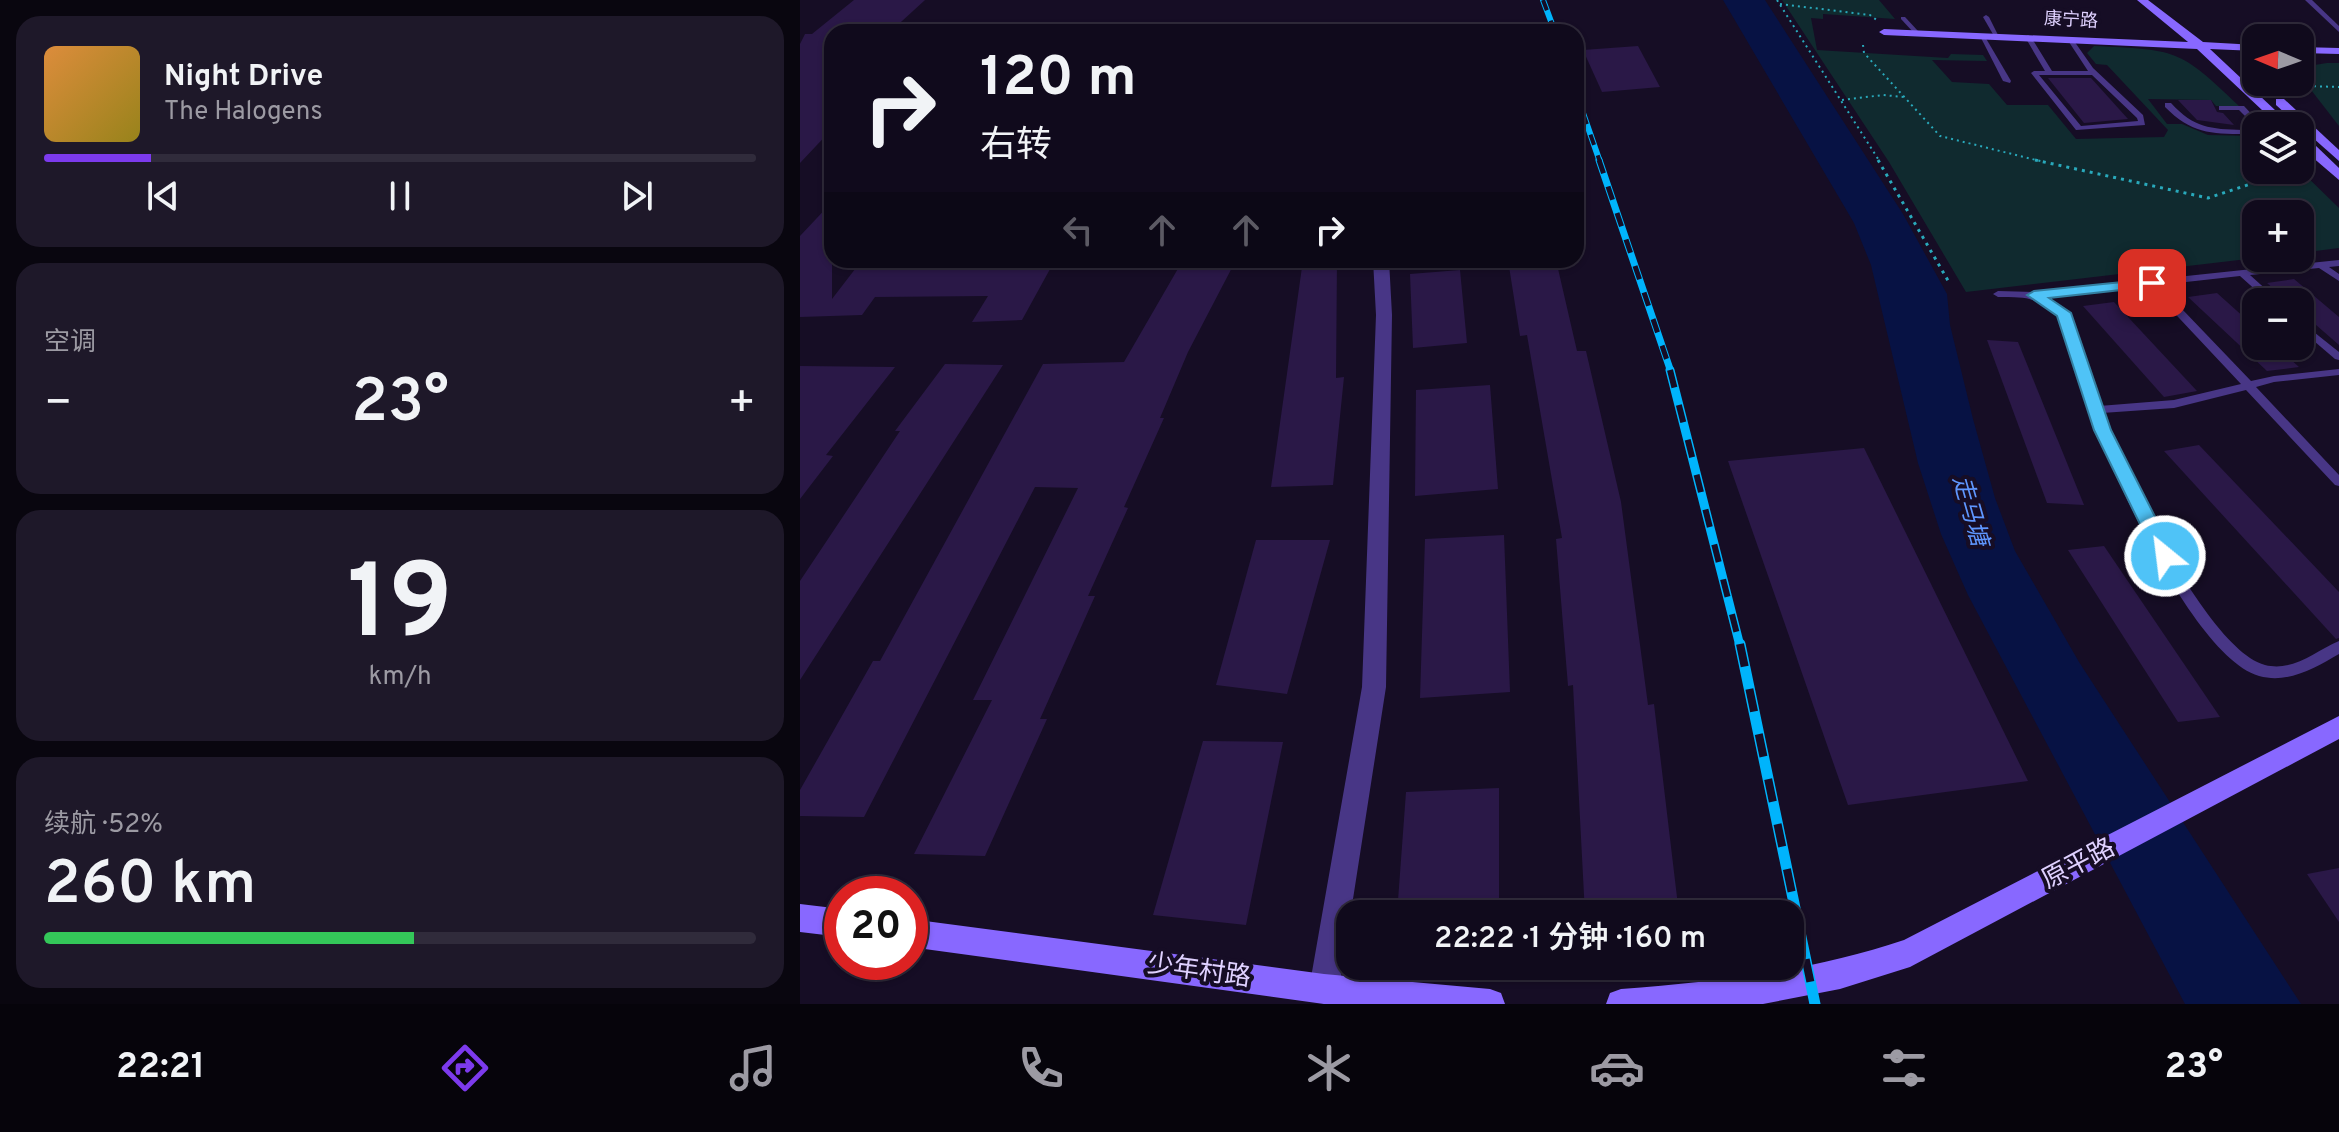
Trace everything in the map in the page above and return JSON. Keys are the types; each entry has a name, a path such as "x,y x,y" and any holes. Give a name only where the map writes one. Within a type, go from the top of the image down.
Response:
{"street":[{"path":"2142,0 2199,45 2271,112"},
{"path":"2157,0 2242,68"},
{"name":"康宁路","path":"1884,32 2242,47"},
{"path":"2314,50 2339,51"},
{"path":"2273,96 2339,157"},
{"path":"2314,152 2339,176"},
{"path":"1324,989 1374,687 1384,315 1381,268"},
{"name":"原平路","path":"1621,1004 1811,982 1864,970 1910,953 2339,727"},
{"path":"800,918 824,921"},
{"name":"少年村路","path":"928,935 1324,989 1490,1004"}],"lane":[{"path":"2308,0 2339,30"},
{"path":"1986,17 1997,36"},
{"path":"1903,18 1916,32"},
{"path":"1981,35 2007,81"},
{"path":"2028,37 2049,71"},
{"path":"2070,39 2094,73 2142,123 2138,126 2079,128 2034,76 2037,71 2094,73"},
{"path":"2168,105 2184,123 2206,131 2242,132"},
{"path":"2222,108 2241,108 2245,112"},
{"path":"1998,294 2034,295 2339,263"},
{"path":"2321,265 2339,278"},
{"path":"2242,273 2259,288"},
{"path":"2152,283 2339,482"},
{"path":"2034,295 2063,313 2096,410 2151,532 2209,630 2238,659 2259,670 2297,672 2339,647"},
{"path":"2314,336 2339,357"},
{"path":"2096,410 2174,404 2247,385 2339,372"}],"path":[{"path":"1778,2 1870,15 1878,19 1884,32"},
{"path":"1778,2 1909,208 1950,284"},
{"path":"1863,45 1864,53 1940,136 1954,142 2195,196 2220,196 2254,184"},
{"path":"2314,86 2339,87"},
{"path":"1842,100 1883,95 1904,97"}],"green space":[{"path":"1782,0 1879,0 1895,19 1823,14 1823,19 1811,18 1817,50 1948,58 1951,54 1983,55 1987,61 1932,60 1952,82 1989,84 2007,105 2048,105 2076,139 2164,137 2168,130 2107,65 2096,64 2087,53 2094,46 2160,51 2175,56 2203,73 2239,106 2216,106 2211,100 2148,99 2167,124 2182,124 2208,135 2242,136 2242,184 2314,184 2339,208 2339,248 2314,251 2314,200 2242,200 2242,260 1966,292 1889,162"},
{"path":"2339,63 2339,126 2314,94 2314,65"}],"water":[{"name":"走马塘","path":"1723,0 1765,0 1903,214 1947,294 1950,325 1973,419 1995,498 2015,551 2079,662 2301,1004 2185,1004 1968,595 1941,534 1918,463 1871,265 1854,223"}],"building":[{"path":"854,0 925,0 899,24 824,24"},
{"path":"824,24 824,138 800,163 800,44 805,34 812,34"},
{"path":"1638,46 1660,87 1602,92 1584,50"},
{"path":"2048,78 2091,78 2128,119 2084,123"},
{"path":"2178,100 2211,100 2217,112 2223,113 2234,125 2197,120"},
{"path":"824,210 824,268 832,268 832,299 856,268 1051,268 1022,320 972,322 988,296 875,297 862,315 800,317 800,236"},
{"path":"1178,268 1232,268 1188,352 1160,418 1164,418 1124,507 1128,508 1088,596 1095,596 1040,719 1047,719 985,856 914,854 992,700 973,700 1078,488 1035,487 864,817 800,816 800,790 873,661 880,661 1043,364 1124,362"},
{"path":"1302,268 1337,268 1336,378 1344,377 1333,485 1271,487"},
{"path":"1509,268 1558,268 1577,351 1586,351 1621,502 1648,705 1654,704 1677,900 1584,900 1573,685 1568,686 1556,539 1562,538 1527,335 1520,336"},
{"path":"1460,270 1467,343 1413,348 1410,274"},
{"path":"2294,279 2305,288 2273,288 2267,283"},
{"path":"2217,293 2242,315 2242,348 2188,297"},
{"path":"2314,296 2339,317 2339,345 2314,323"},
{"path":"2114,302 2197,391 2164,397 2083,306"},
{"path":"1987,340 2018,342 2084,505 2047,503"},
{"path":"2255,360 2291,360 2299,367 2267,371"},
{"path":"945,364 1003,365 800,680 800,581 900,431 895,431"},
{"path":"800,366 895,367 826,455 833,456 800,499"},
{"path":"1490,385 1498,489 1415,496 1416,390"},
{"path":"2199,445 2339,592 2339,638 2336,639 2164,451"},
{"path":"1864,448 2028,781 1848,805 1728,461"},
{"path":"1504,535 1510,692 1420,698 1425,539"},
{"path":"1256,540 1330,540 1287,694 1216,685"},
{"path":"2104,546 2220,717 2178,722 2068,550"},
{"path":"1203,741 1283,742 1246,925 1153,915"},
{"path":"1499,788 1499,900 1398,900 1406,792"},
{"path":"2339,868 2339,922 2307,874"}],"railway":[{"path":"1543,0 1552,24"},
{"path":"1584,116 1600,162"},
{"path":"1599,160 1671,372"},
{"path":"1670,370 1740,646"},
{"path":"1740,644 1815,1004"}],"route":[{"path":"2152,283 2034,295 2063,313 2102,430 2165,556"}]}
